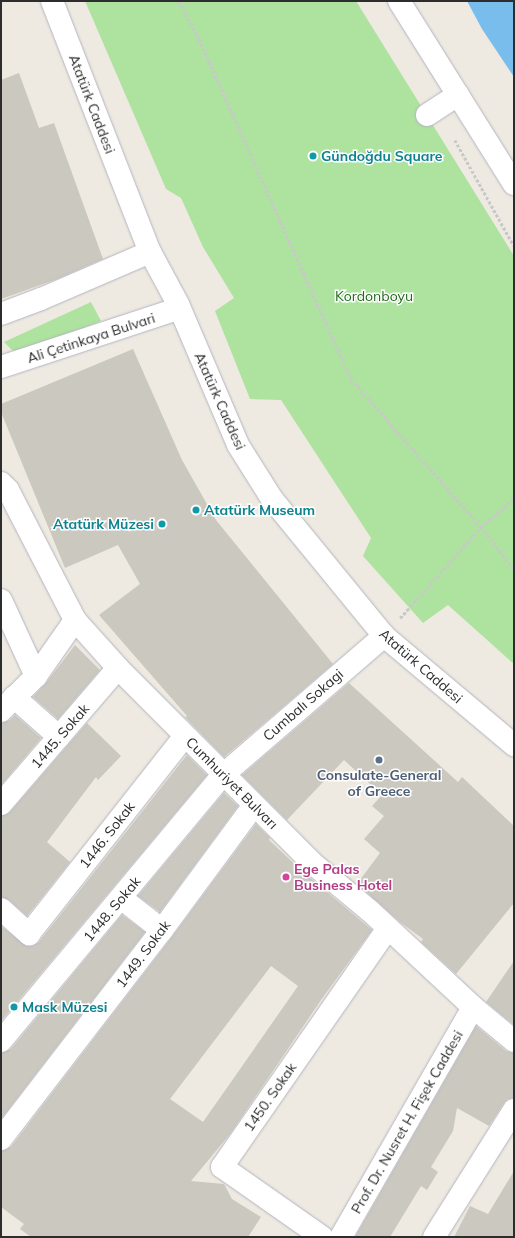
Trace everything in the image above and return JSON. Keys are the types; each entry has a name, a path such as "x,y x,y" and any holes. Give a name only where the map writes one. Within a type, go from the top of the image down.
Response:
{"street":[{"name":"Atatürk Caddesi","path":"52,1 150,252 180,308 238,445 272,499 384,636 514,745"},
{"path":"399,1 514,184"},
{"path":"427,115 458,95"},
{"path":"1,314 41,299 150,252"},
{"name":"Ali Çetinkaya Bulvari","path":"1,367 180,308"},
{"name":"Cumhuriyet Bulvarı","path":"1,483 8,490 75,620 118,668 311,862 388,928 472,1007 514,1041"},
{"path":"1,600 36,676"},
{"path":"59,737 8,704 36,676 75,620"},
{"name":"Cumbalı Sokagi","path":"223,775 384,636"},
{"name":"1445. Sokak","path":"1,804 118,668"},
{"name":"1446. Sokak","path":"2,914 29,934 185,736"},
{"name":"1448. Sokak","path":"1,1041 223,775"},
{"name":"1449. Sokak","path":"1,1140 162,930 254,805"},
{"path":"121,898 162,930"},
{"name":"1450. Sokak","path":"322,1237 222,1167 388,928"},
{"name":"Prof. Dr. Nusret H. Fişek Caddesi","path":"341,1237 472,1007"},
{"path":"434,1237 514,1110"}],"path":[{"path":"179,1 199,39 350,380 481,527 514,569"},
{"path":"384,636 481,527 514,498"}],"green space":[{"name":"Kordonboyu","path":"85,1 356,1 514,256 514,664 448,605 423,623 363,556 371,538 281,400 250,399 215,311 234,298 203,247 181,198 166,189"},
{"path":"91,302 101,321 20,353 12,350 4,342"}],"water":[{"path":"467,1 514,1 514,77 482,29"}],"building":[{"path":"19,73 39,128 54,123 103,259 57,279 1,299 1,80"},
{"path":"133,349 182,460 216,520 333,664 224,757 185,717 187,716 99,615 140,584 118,545 65,568 1,412 1,404"},
{"path":"75,645 100,670 58,719 33,697 46,683"},
{"path":"349,683 458,782 462,777 514,826 514,903 456,974 421,942 423,939 400,922 357,884 380,853 364,839 384,816 372,806 382,795 344,760 287,820 242,775"},
{"path":"15,715 41,738 1,785 1,723 10,720"},
{"path":"87,723 121,756 98,780 96,777 47,842 70,862 27,916 9,900 1,897 1,816 10,812"},
{"path":"187,755 207,775 1,1021 1,926 26,946 33,946 39,942"},
{"path":"224,793 238,806 160,912 138,896"},
{"path":"256,824 270,838 269,840 303,872 372,930 321,1000 230,1134 191,1181 224,1184 232,1199 261,1217 248,1237 31,1237 20,1229 24,1224 1,1207 1,1151 11,1147 172,937","holes":["271,966 298,986 203,1122 170,1099"]},
{"path":"122,915 145,932 1,1119 1,1053 11,1049"},
{"path":"514,961 514,1025 486,1002"},
{"path":"476,1026 506,1051 514,1053 514,1098 508,1099 504,1103 489,1126 457,1108 453,1131 431,1167 438,1172 427,1190 421,1186 390,1237 355,1237"},
{"path":"514,1171 514,1237 454,1237 470,1206 488,1214"}],"place":[{"name":"Gündoğdu Square","path":"313,156"},
{"name":"Atatürk Museum","path":"196,510"},
{"name":"Atatürk Müzesi","path":"162,524"},
{"name":"Consulate-General of Greece","path":"379,760"},
{"name":"Ege Palas Business Hotel","path":"286,877"},
{"name":"Mask Müzesi","path":"14,1007"}]}
